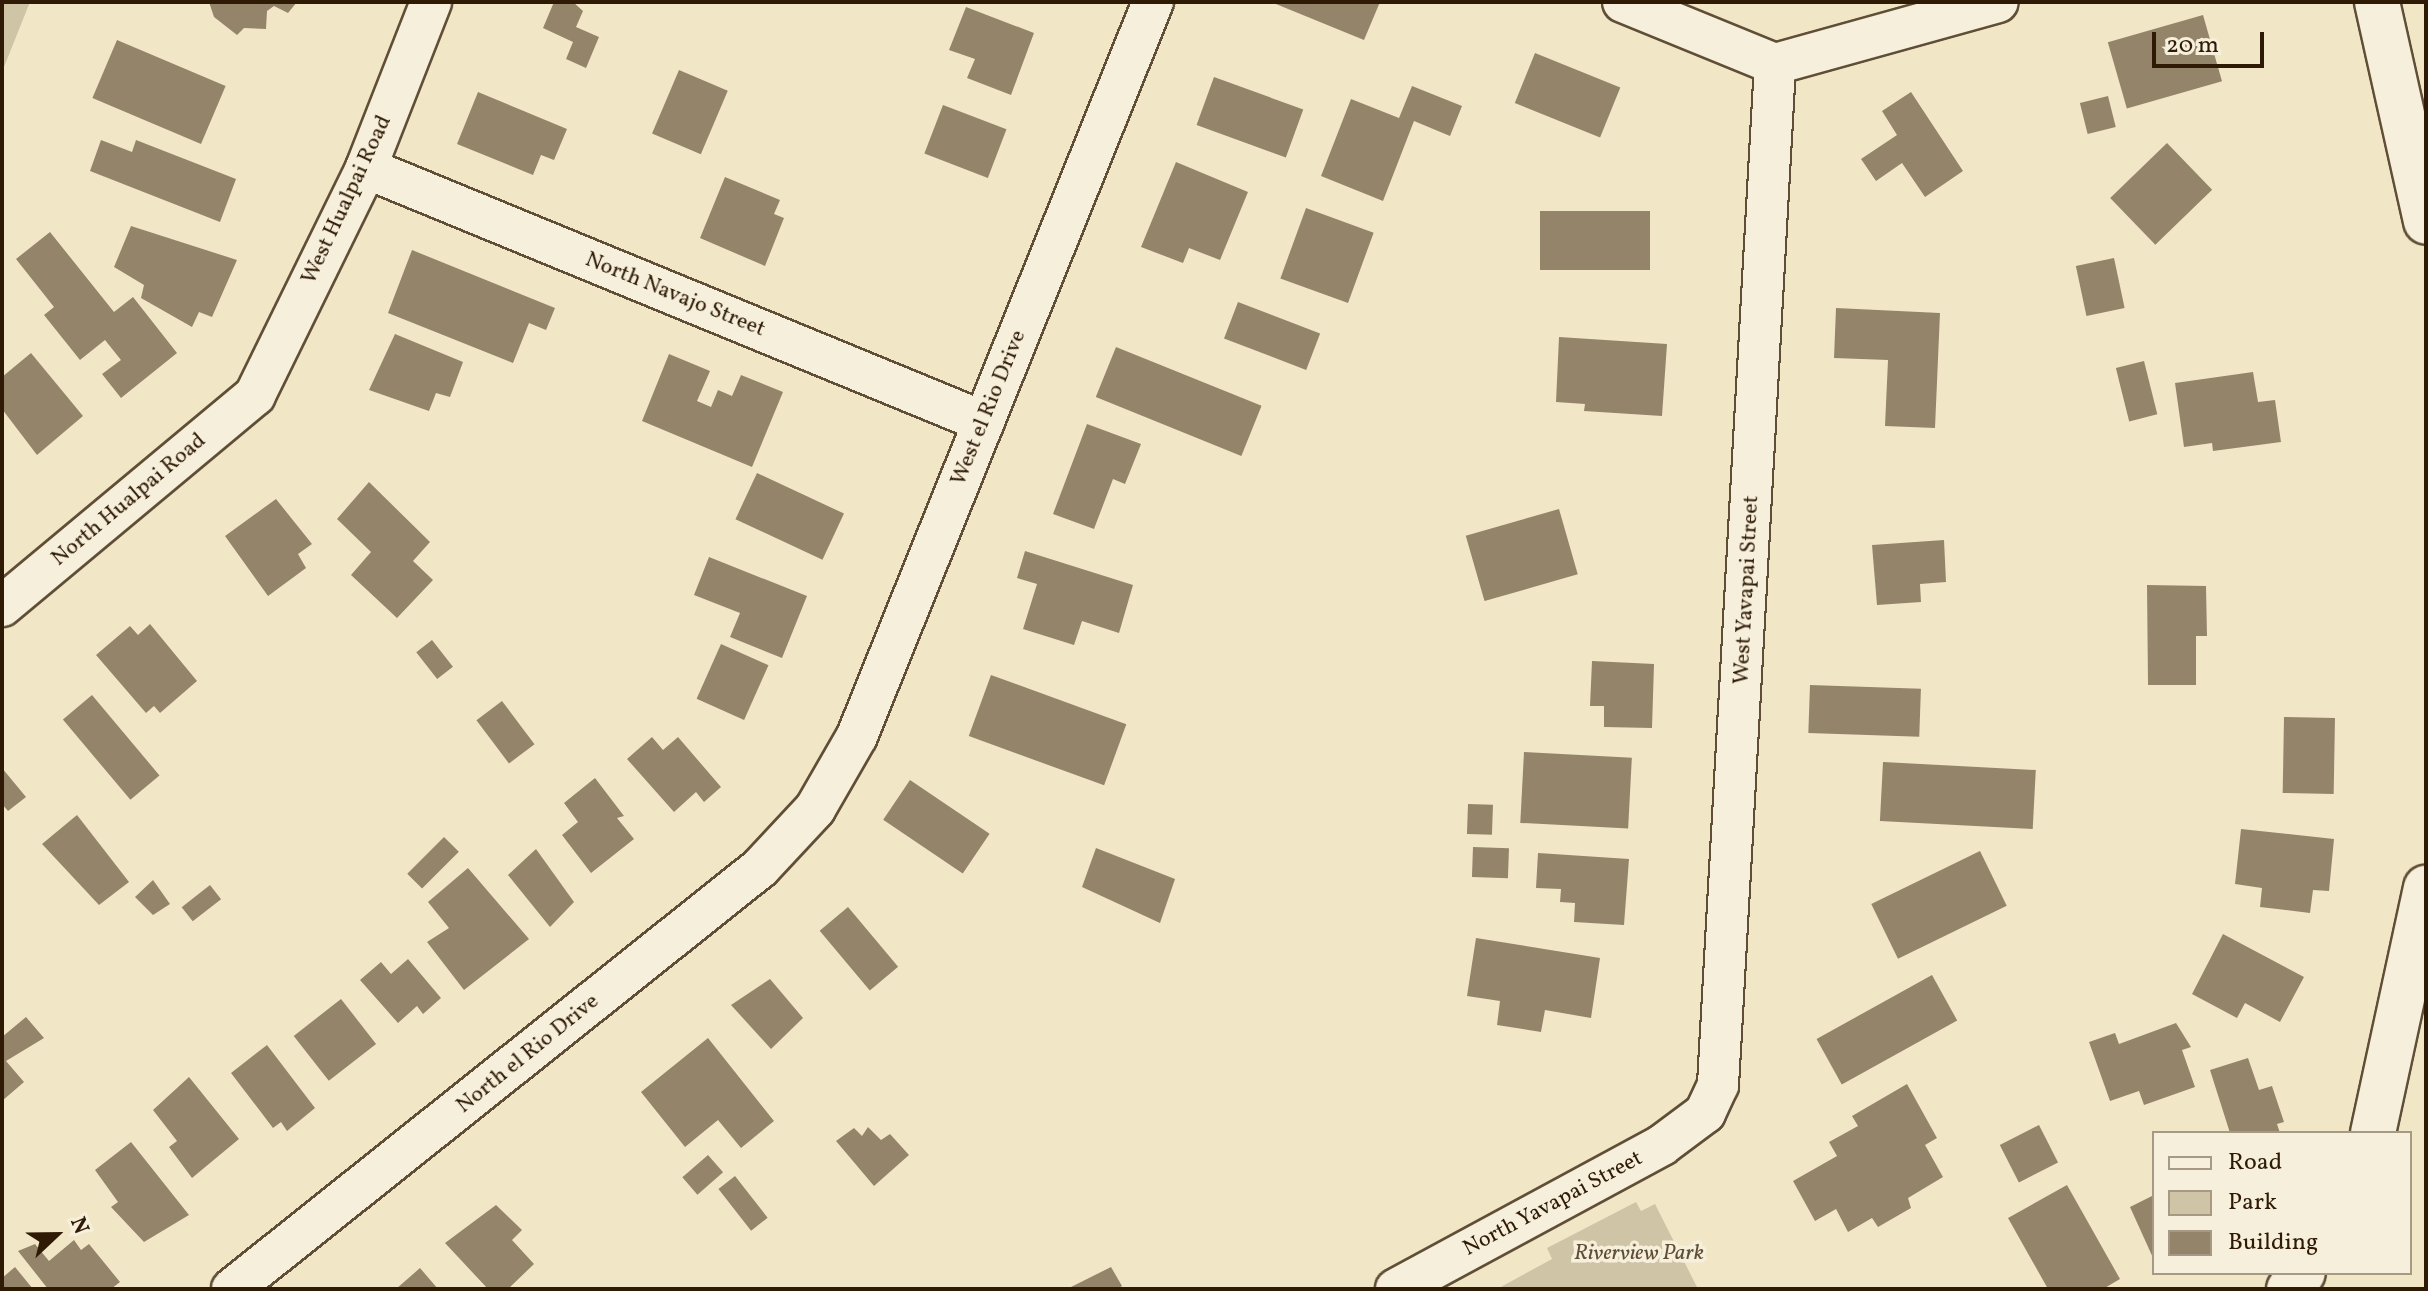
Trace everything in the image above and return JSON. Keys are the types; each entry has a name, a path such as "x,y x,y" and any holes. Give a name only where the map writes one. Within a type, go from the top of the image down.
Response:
{"street":[{"name":"West Hualpai Road","path":"255,395 366,168 431,2"},
{"name":"West el Rio Drive","path":"815,809 857,736 1153,2"},
{"path":"1623,2 1775,64 1998,2"},
{"path":"2377,2 2426,222"},
{"name":"West Yavapai Street","path":"1705,1113 1718,1085 1724,1021 1775,64"},
{"name":"North Navajo Street","path":"366,168 984,422"},
{"name":"North Hualpai Road","path":"2,606 255,395"},
{"name":"North el Rio Drive","path":"232,1289 760,868 815,809"},
{"path":"2373,1131 2426,888"},
{"name":"North Yavapai Street","path":"1396,1289 1662,1145 1705,1113"}],"green space":[{"path":"2,2 30,2 2,72"},
{"name":"Riverview Park","path":"1636,1202 1641,1211 1655,1204 1698,1289 1497,1289 1552,1259 1547,1248"}],"building":[{"path":"209,2 297,2 288,13 274,6 267,11 266,29 244,28 237,35 214,17"},
{"path":"554,2 573,2 583,11 576,27 599,37 586,68 566,59 573,42 543,28"},
{"path":"1271,2 1380,2 1364,40"},
{"path":"966,7 1034,33 1011,95 967,78 975,59 949,50"},
{"path":"2203,15 2222,81 2127,109 2108,42"},
{"path":"117,40 226,86 201,144 92,98"},
{"path":"1535,53 1620,87 1600,138 1515,103"},
{"path":"679,70 728,91 701,154 652,134"},
{"path":"1214,77 1303,109 1286,157 1197,125"},
{"path":"1412,86 1462,106 1450,136 1414,121 1383,201 1321,176 1351,99 1399,118"},
{"path":"478,92 567,129 554,160 541,155 533,175 457,144"},
{"path":"1911,92 1963,171 1925,197 1902,163 1876,181 1861,159 1897,135 1882,111"},
{"path":"2108,96 2116,127 2088,134 2080,103"},
{"path":"943,105 1006,129 988,178 924,154"},
{"path":"101,140 132,152 136,140 236,179 220,222 90,171"},
{"path":"2167,143 2212,190 2155,245 2110,198"},
{"path":"1176,162 1248,192 1220,260 1189,248 1183,263 1141,247"},
{"path":"725,177 780,200 774,214 784,218 765,266 700,238"},
{"path":"1306,208 1374,233 1348,303 1280,278"},
{"path":"1540,211 1650,211 1650,270 1540,270"},
{"path":"131,226 237,260 212,317 199,312 192,327 141,298 144,285 114,267"},
{"path":"50,232 114,312 133,297 177,353 121,398 102,374 121,360 105,340 80,360 44,315 54,307 16,259"},
{"path":"412,250 555,308 546,330 529,323 513,363 388,313"},
{"path":"2114,258 2125,308 2086,316 2076,266"},
{"path":"1238,302 1320,334 1306,370 1224,338"},
{"path":"1836,308 1940,313 1935,428 1885,426 1888,360 1834,358"},
{"path":"395,334 463,362 450,397 436,393 429,411 369,390"},
{"path":"1559,337 1667,344 1662,416 1584,411 1585,404 1556,402"},
{"path":"1116,347 1262,406 1241,456 1096,397"},
{"path":"31,353 83,416 37,455 2,409 2,377"},
{"path":"669,354 710,371 697,401 711,407 718,390 732,396 741,375 783,392 752,467 642,421"},
{"path":"2144,361 2157,414 2129,421 2116,368"},
{"path":"2253,372 2258,402 2275,400 2281,442 2213,451 2212,443 2184,447 2175,383"},
{"path":"1087,424 1141,444 1125,484 1113,479 1094,529 1053,514"},
{"path":"757,473 844,514 822,560 735,519"},
{"path":"369,482 430,542 413,561 433,580 397,618 351,575 371,552 337,519"},
{"path":"276,499 312,544 298,554 306,568 268,596 225,536"},
{"path":"1559,509 1578,574 1485,601 1466,536"},
{"path":"1944,540 1946,582 1920,584 1921,602 1877,605 1872,545"},
{"path":"1025,551 1133,585 1119,633 1082,621 1074,645 1023,629 1037,584 1017,578"},
{"path":"709,557 807,596 782,658 730,637 740,613 694,595"},
{"path":"2147,585 2206,586 2207,636 2196,636 2196,685 2148,685"},
{"path":"150,624 197,681 160,713 154,706 146,713 96,655 130,626 138,635"},
{"path":"432,640 453,667 437,679 416,652"},
{"path":"721,644 769,665 744,720 697,699"},
{"path":"1592,661 1654,664 1652,728 1604,727 1604,706 1590,706"},
{"path":"991,675 1126,724 1104,785 969,736"},
{"path":"1810,685 1921,689 1919,737 1808,733"},
{"path":"92,695 159,775 130,800 63,719"},
{"path":"502,701 534,744 509,763 476,720"},
{"path":"2284,717 2335,718 2334,794 2283,793"},
{"path":"652,737 663,750 678,737 721,787 704,802 696,792 674,812 627,759"},
{"path":"1524,752 1632,758 1628,829 1520,823"},
{"path":"1883,762 2036,770 2033,829 1880,821"},
{"path":"2,768 26,797 8,811 2,804"},
{"path":"595,778 624,816 617,818 634,839 591,873 562,835 578,822 564,803"},
{"path":"910,780 990,834 963,873 883,820"},
{"path":"1468,804 1493,805 1492,835 1467,834"},
{"path":"77,815 129,882 99,905 42,844"},
{"path":"2241,829 2334,839 2329,891 2313,890 2310,913 2260,907 2262,888 2235,884"},
{"path":"444,837 459,852 422,889 407,874"},
{"path":"1473,847 1509,848 1508,878 1472,877"},
{"path":"1096,848 1175,879 1160,923 1082,887"},
{"path":"536,849 574,902 550,927 508,875"},
{"path":"1980,851 2007,906 1898,959 1871,904"},
{"path":"1538,853 1629,859 1624,925 1574,922 1575,903 1560,902 1561,889 1536,888"},
{"path":"468,868 529,939 464,990 427,942 449,928 428,902"},
{"path":"153,880 170,904 153,915 135,897"},
{"path":"210,885 221,899 193,921 182,907"},
{"path":"848,907 898,967 870,991 820,931"},
{"path":"2223,934 2304,977 2280,1022 2245,1003 2237,1018 2192,994"},
{"path":"1476,938 1600,958 1591,1018 1545,1010 1541,1032 1497,1025 1500,1001 1467,996"},
{"path":"408,959 441,998 423,1014 417,1006 398,1023 360,980 381,962 391,974"},
{"path":"1932,975 1957,1020 1842,1084 1817,1039"},
{"path":"770,979 803,1018 771,1049 731,1005"},
{"path":"341,999 376,1044 329,1081 294,1036"},
{"path":"26,1017 44,1038 6,1061 24,1082 2,1101 2,1037"},
{"path":"2176,1023 2191,1047 2182,1050 2195,1087 2144,1105 2139,1091 2110,1101 2089,1042 2115,1033 2119,1044"},
{"path":"708,1038 774,1121 741,1148 718,1120 685,1147 641,1092"},
{"path":"267,1045 315,1108 287,1131 281,1122 273,1128 231,1073"},
{"path":"2248,1058 2259,1090 2272,1086 2284,1122 2277,1124 2279,1131 2229,1131 2210,1070"},
{"path":"189,1077 239,1139 192,1178 169,1147 177,1141 153,1110"},
{"path":"1907,1084 1937,1138 1925,1145 1943,1177 1908,1198 1911,1208 1878,1227 1872,1218 1848,1232 1836,1209 1815,1221 1793,1181 1837,1156 1829,1142 1858,1126 1852,1116"},
{"path":"2039,1125 2058,1162 2019,1182 2000,1145"},
{"path":"868,1127 881,1140 890,1134 909,1155 874,1186 836,1141 854,1128 862,1136"},
{"path":"131,1142 189,1215 144,1242 111,1207 118,1202 95,1170"},
{"path":"708,1155 723,1172 697,1195 682,1177"},
{"path":"735,1176 768,1218 751,1231 718,1189"},
{"path":"2067,1185 2120,1279 2103,1289 2048,1289 2008,1218"},
{"path":"2152,1196 2152,1256 2130,1207"},
{"path":"496,1205 522,1230 512,1240 534,1264 508,1289 488,1289 445,1243"},
{"path":"74,1240 81,1250 89,1244 120,1282 111,1289 48,1289 18,1251 35,1244 49,1261"},
{"path":"15,1267 33,1289 2,1289 2,1278"},
{"path":"1111,1267 1122,1286 1117,1289 1067,1289"},
{"path":"420,1268 438,1289 396,1289"}]}
